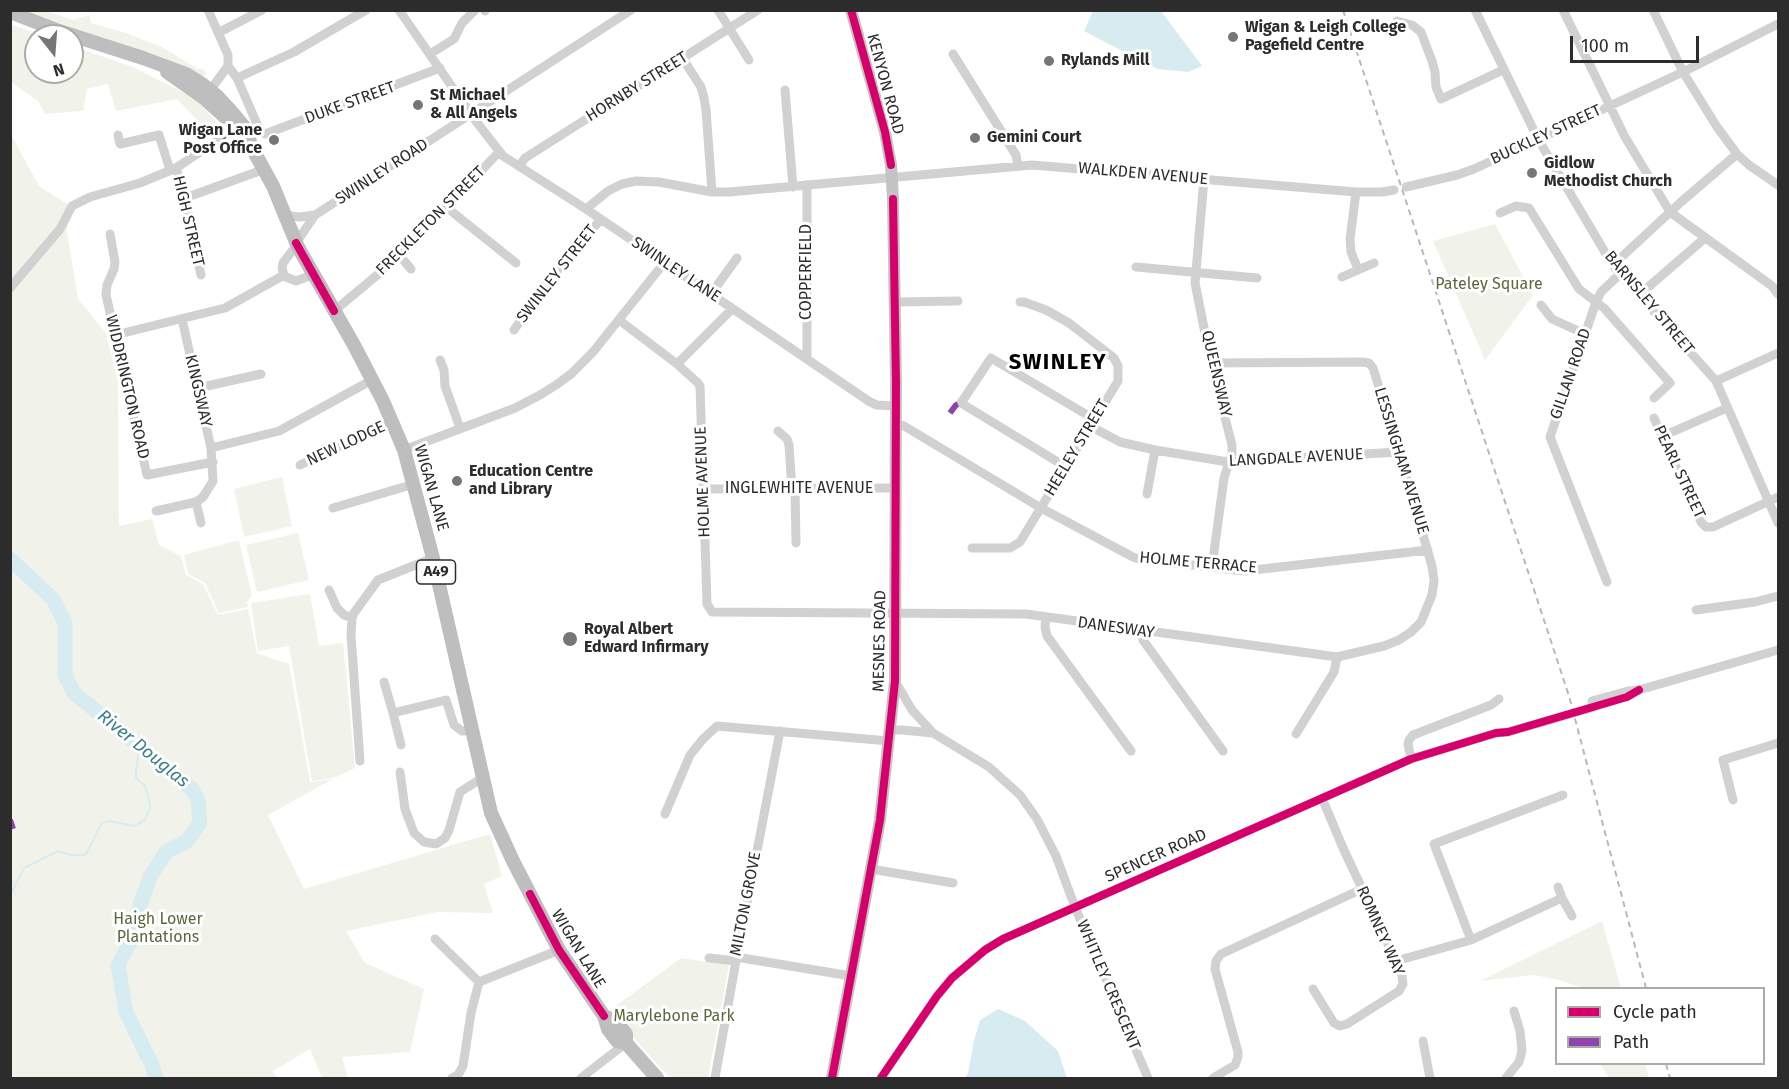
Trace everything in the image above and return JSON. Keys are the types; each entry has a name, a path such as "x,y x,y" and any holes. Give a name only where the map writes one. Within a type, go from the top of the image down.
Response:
{"highway":[{"name":"A49","path":"10,12 58,31 143,58 207,94"},
{"name":"WIGAN LANE","path":"207,94 252,148 265,169 297,245 372,380 404,450 433,558 491,813 523,881 560,950 604,1016 617,1023 626,1035 626,1043 657,1078"},
{"name":"WIGAN LANE","path":"207,94 242,124 252,148"}],"main road":[{"name":"KENYON ROAD","path":"851,10 885,132 892,178"},
{"name":"MESNES ROAD","path":"832,1078 880,820 894,681 895,302 892,178"}],"street":[{"path":"208,10 228,55 228,66 237,78 294,52 366,10"},
{"path":"218,33 262,10"},
{"name":"SWINLEY LANE","path":"399,10 499,152 874,404 894,406"},
{"path":"430,54 454,39 462,23 475,10"},
{"name":"SWINLEY ROAD","path":"284,275 283,264 315,215 631,10"},
{"path":"718,10 749,60"},
{"name":"HORNBY STREET","path":"519,166 525,158 758,10"},
{"name":"BARNSLEY STREET","path":"1475,10 1538,139 1609,259 1716,381 1779,523"},
{"path":"1563,10 1625,137 1670,212 1772,286 1779,294"},
{"path":"1653,10 1683,72 1717,127 1737,154 1779,185"},
{"path":"1397,21 1412,25 1420,32 1435,72 1436,87 1441,99 1503,70"},
{"name":"BUCKLEY STREET","path":"1406,187 1466,172 1683,72 1779,24"},
{"path":"953,54 1016,155 1018,166"},
{"path":"683,59 701,87 704,98 712,192"},
{"path":"207,94 228,66"},
{"name":"DUKE STREET","path":"237,78 260,131 267,134 440,68"},
{"path":"785,90 793,186"},
{"name":"HIGH STREET","path":"118,135 120,144 159,135 185,198 201,275"},
{"path":"10,288 60,229 72,206 90,197 140,183 173,169 222,137"},
{"name":"FRECKLETON STREET","path":"334,311 400,256 499,152"},
{"path":"1614,264 1737,154"},
{"name":"WALKDEN AVENUE","path":"586,209 608,191 622,184 636,181 659,182 712,192 1018,166 1043,166 1356,192 1394,190"},
{"path":"185,198 265,169"},
{"name":"QUEENSWAY","path":"1204,179 1195,283 1211,363 1232,445 1232,453 1224,478 1212,567"},
{"name":"COPPERFIELD","path":"807,185 807,359"},
{"path":"1356,192 1350,244 1358,269"},
{"path":"1500,213 1516,206 1529,208 1579,289 1604,308 1670,383 1654,398"},
{"path":"446,207 516,263"},
{"path":"284,215 299,217 315,215"},
{"name":"SWINLEY STREET","path":"514,330 544,286 601,219"},
{"path":"1639,295 1705,238"},
{"name":"WIDDRINGTON ROAD","path":"114,239 115,262 106,295 147,475 213,462"},
{"path":"400,256 411,269"},
{"path":"711,294 737,258"},
{"path":"404,450 514,408 556,385 582,363 664,262"},
{"path":"1342,277 1374,263"},
{"path":"1136,267 1257,278"},
{"name":"GILLAN ROAD","path":"1607,582 1550,437 1596,302 1601,292 1620,274"},
{"path":"115,335 225,308 284,275 296,281 312,275"},
{"path":"895,302 958,301"},
{"name":"HEELEY STREET","path":"972,548 1010,548 1017,545 1024,537 1118,381 1118,366 1114,358 1069,323 1046,310 1020,302"},
{"path":"1542,305 1552,319 1585,334"},
{"path":"677,364 732,309"},
{"name":"KINGSWAY","path":"182,319 213,462 213,481 203,497 196,502"},
{"name":"HOLME AVENUE","path":"619,320 677,364 698,383 701,390 707,604 710,610"},
{"path":"1716,381 1779,353"},
{"name":"LANGDALE AVENUE","path":"1066,467 961,403 991,358 1120,442 1228,462 1400,452"},
{"path":"440,360 444,370 445,386 460,428"},
{"name":"LESSINGHAM AVENUE","path":"1211,363 1363,362 1369,363 1372,368 1400,452 1428,550 1434,581 1432,595 1421,622 1411,632 1399,640 1376,649 1337,657"},
{"path":"198,388 261,374"},
{"path":"211,448 279,431 372,380"},
{"path":"1663,436 1727,408"},
{"name":"PEARL STREET","path":"1654,418 1701,522 1706,527 1713,527 1769,501"},
{"name":"NEW LODGE","path":"300,465 392,422"},
{"name":"HOLME TERRACE","path":"895,424 913,431 1041,508 1133,557 1152,561 1254,570 1428,550"},
{"path":"778,431 787,439 790,452 796,543"},
{"path":"1147,494 1155,450"},
{"path":"333,508 414,484"},
{"name":"INGLEWHITE AVENUE","path":"704,489 894,488"},
{"path":"1769,501 1779,497"},
{"path":"156,512 196,502 201,523"},
{"path":"360,761 351,635 352,618 378,580 433,558"},
{"path":"328,590 337,608 344,615 352,618"},
{"path":"1696,610 1755,603 1779,596"},
{"name":"DANESWAY","path":"710,610 717,613 1026,614 1337,657"},
{"path":"1046,617 1047,636 1131,751"},
{"path":"1141,631 1143,640 1223,751"},
{"name":"SPENCER ROAD","path":"881,1078 937,996 968,964 1003,939 1411,759 1496,733 1506,727 1545,718 1628,691 1639,690 1779,650"},
{"path":"1296,734 1334,672 1337,657"},
{"name":"WHITLEY CRESCENT","path":"894,681 912,710 933,733 989,766 1010,784 1029,806 1044,832 1148,1078"},
{"path":"384,682 401,745"},
{"path":"1411,759 1408,744 1413,735 1491,705 1499,699"},
{"path":"393,713 446,700 454,724 462,731 472,731"},
{"name":"WHITLEY CRESCENT","path":"666,814 690,755 717,726 890,736 902,730 933,733"},
{"name":"MILTON GROVE","path":"715,1078 780,731"},
{"path":"1732,800 1723,760 1779,743"},
{"path":"400,772 405,809 414,833 424,843 436,844 445,838 449,830 460,792 482,778"},
{"path":"1471,940 1434,844 1563,795"},
{"name":"ROMNEY WAY","path":"1313,989 1334,1023 1340,1026 1347,1024 1399,991 1403,984 1396,961 1322,798"},
{"path":"871,869 953,884"},
{"path":"1558,887 1572,916"},
{"path":"1213,1078 1235,1065 1238,1057 1215,969 1216,961 1221,954 1362,889"},
{"path":"1396,961 1471,940 1562,898"},
{"path":"435,939 479,982"},
{"path":"479,982 560,950"},
{"path":"709,958 736,959 851,976"},
{"path":"452,1078 461,1071 463,1066 471,1013 479,982"},
{"path":"1506,1078 1519,1062 1522,1051 1521,1021 1514,1011"},
{"path":"1424,1041 1430,1078"},
{"path":"581,1078 626,1043"}],"green space":[{"path":"19,11 46,11 73,20 89,15 91,23 162,47 198,69 203,69 207,75 198,77 84,35 84,24 54,24"},
{"path":"10,24 24,29 24,84 84,84 84,50 133,67 196,99 219,125 204,127 177,99 116,111 108,84 87,89 83,111 45,114 38,101 11,82"},
{"name":"Haigh Lower Plantations","path":"10,133 39,186 67,204 67,232 78,299 106,333 118,383 119,526 152,519 159,545 181,556 186,575 203,584 218,615 248,609 257,653 289,664 310,782 333,779 268,815 304,889 490,834 502,876 484,884 493,913 438,912 346,931 365,963 424,989 410,1052 342,1057 348,1078 322,1078 310,1049 273,1071 277,1078 11,1078"},
{"name":"Pateley Square","path":"1495,224 1533,295 1485,360 1433,241"},
{"path":"282,477 292,526 244,537 234,489"},
{"path":"298,533 309,580 257,592 246,545"},
{"path":"239,540 252,596 247,602 248,607 219,613 205,583 188,574 184,555"},
{"path":"310,594 319,646 343,643 355,768 337,777 312,781 289,646 258,651 251,603"},
{"path":"1602,921 1621,987 1580,987 1556,979 1533,975 1480,981"},
{"name":"Marylebone Park","path":"681,958 729,965 708,1078 670,1078 609,1011"},
{"path":"1601,1065 1645,1065 1649,1078 1609,1078"}],"shaded area":[{"path":"1093,11 1161,11 1202,66 1189,72 1157,69 1084,31"},
{"path":"998,1009 1025,1021 1058,1051 1067,1078 965,1078 980,1020"}],"waterway":[{"name":"River Douglas","path":"10,559 53,599 65,623 65,675 74,693 192,789 198,800 200,823 187,841 166,852 150,877 130,943 118,965 126,1012 156,1078"},
{"path":"10,896 24,868 58,851 71,855 86,854 102,823 110,821 134,826 145,820 150,808 149,799 145,786 136,778 140,745"}],"railway":[{"path":"1343,10 1569,696 1646,987"},
{"path":"1666,1065 1670,1078"}],"marked path":[{"path":"222,137 235,129"},
{"path":"950,413 956,405 961,403"},
{"path":"10,820 13,829"}],"cycle path":[{"path":"851,10 885,132 891,165"},
{"path":"832,1078 880,820 895,681 896,383 893,199"},
{"path":"296,243 334,311"},
{"path":"881,1078 937,996 952,978 985,950 1003,939 1411,759 1627,697 1639,690"},
{"path":"530,894 559,950 604,1016"}],"place":[{"name":"Wigan & Leigh College Pagefield Centre","path":"1233,37"},
{"name":"Rylands Mill","path":"1049,61"},
{"name":"St Michael & All Angels","path":"418,105"},
{"name":"Gemini Court","path":"975,138"},
{"name":"Wigan Lane Post Office","path":"274,140"},
{"name":"Gidlow Methodist Church","path":"1532,173"},
{"name":"Education Centre and Library","path":"457,481"},
{"name":"Royal Albert Edward Infirmary","path":"570,639"}],"district":[{"name":"SWINLEY","path":"1058,363"}]}
